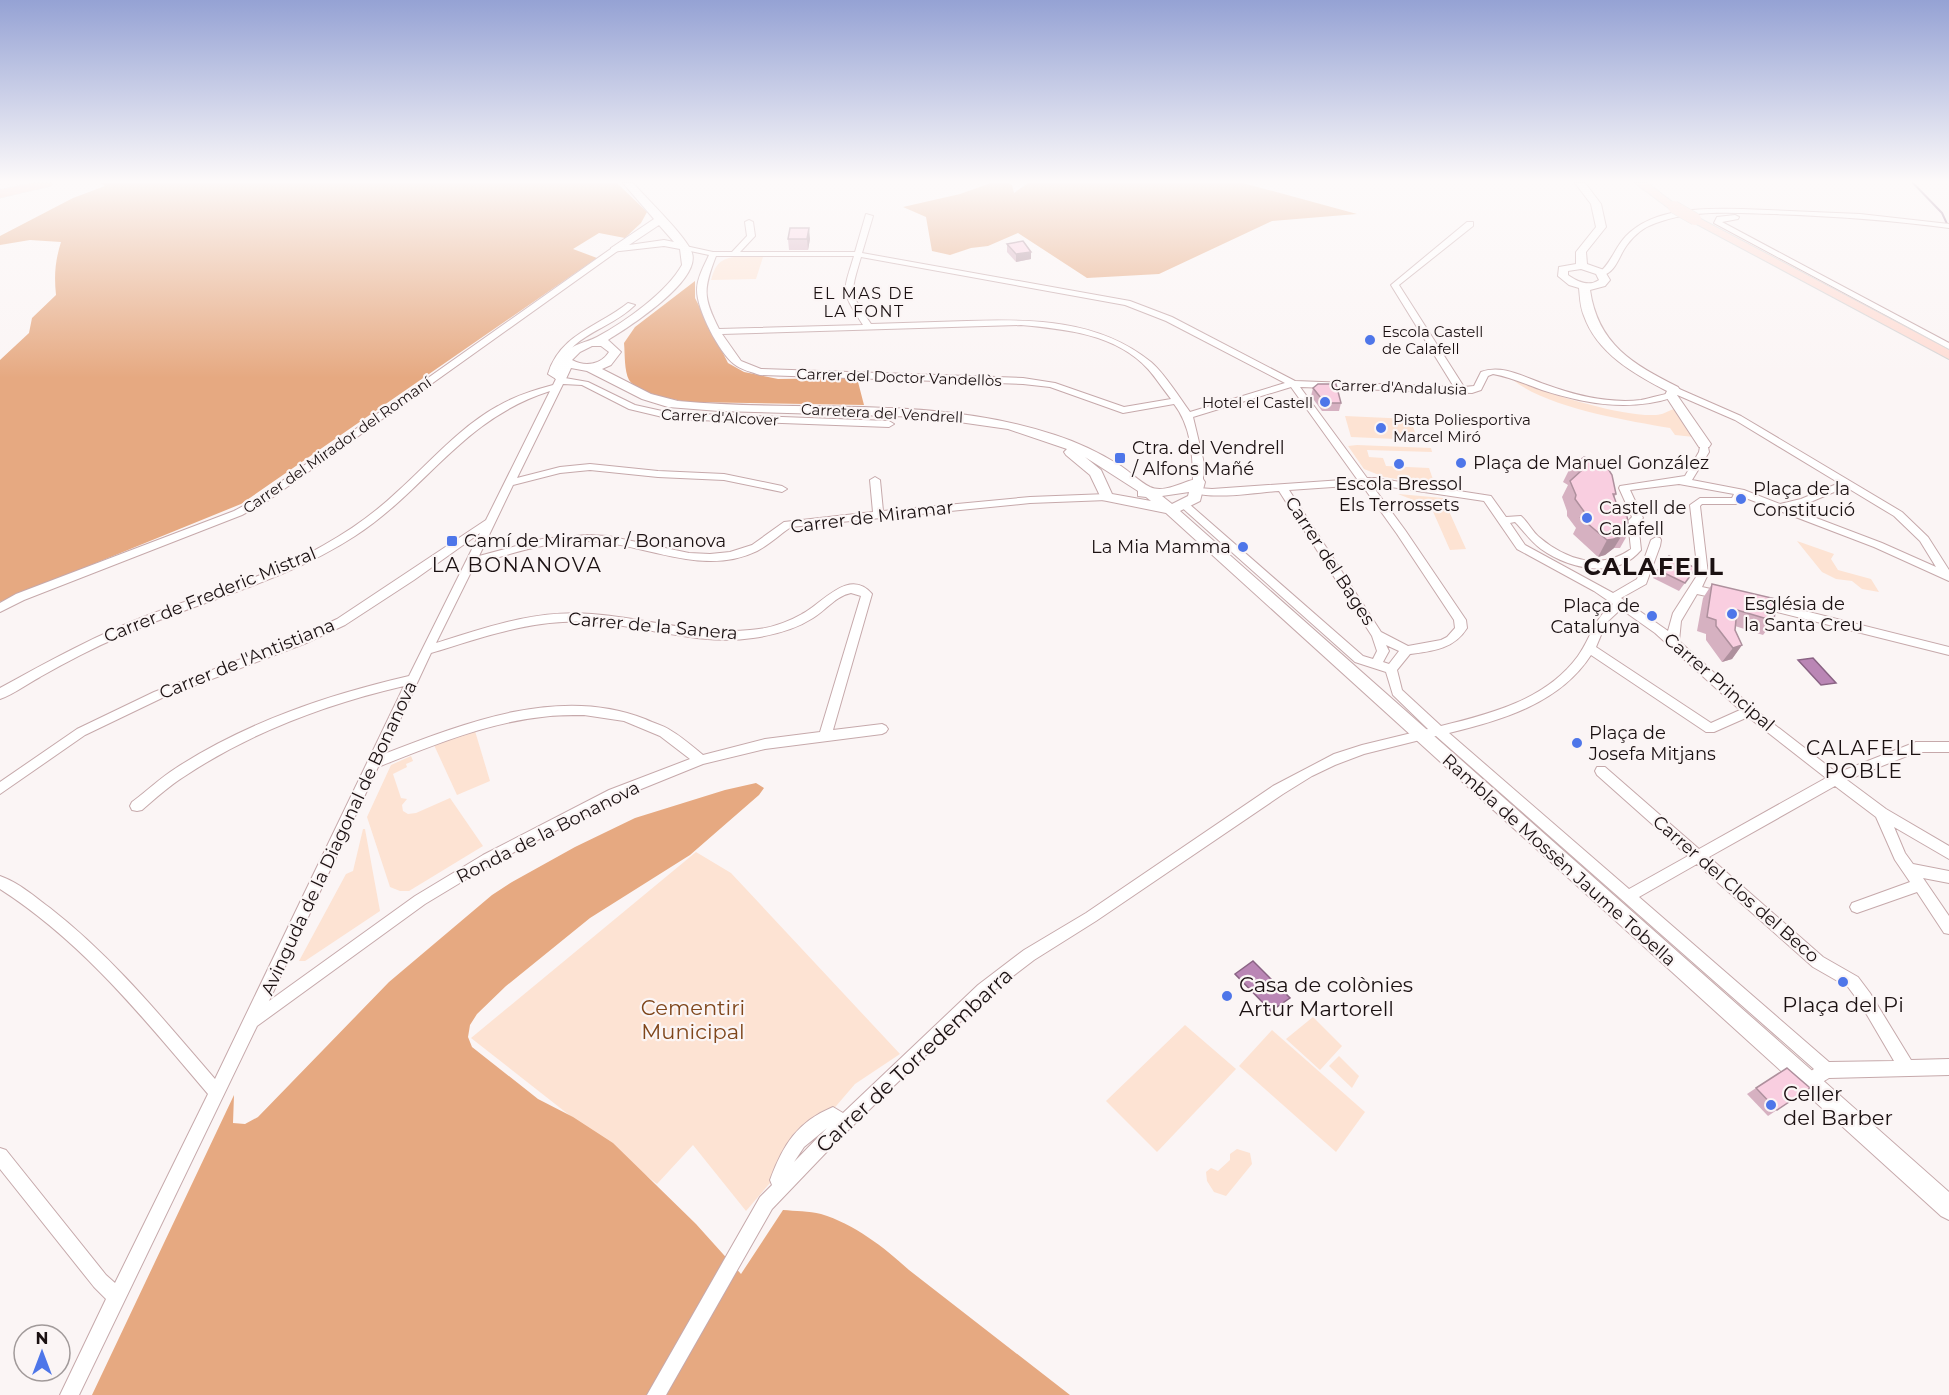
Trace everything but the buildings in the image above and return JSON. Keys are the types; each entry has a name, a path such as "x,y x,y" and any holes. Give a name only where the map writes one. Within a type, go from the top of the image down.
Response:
{"main road":[{"path":"1749,248 1949,356"}],"street":[{"path":"615,250 628,248"},
{"path":"558,382 567,362 566,359 575,348 596,343 623,327 678,278 686,267 688,256 684,248"},
{"path":"689,248 713,254 857,254 1127,303 1169,319 1293,384 1364,481 1460,620 1461,628 1454,639 1442,644 1407,650 1391,669 1359,659 1177,507 1107,497"},
{"path":"734,254 740,248"},
{"path":"859,248 848,289 850,298 868,326"},
{"path":"1440,248 1395,285 1461,390"},
{"path":"1582,266 1581,252 1584,248"},
{"path":"1602,274 1609,271 1621,248"},
{"path":"1765,248 1949,346"},
{"name":"Carrer del Mirador del Romaní","path":"0,608 20,597 238,513 262,500 615,250"},
{"name":"Carrer del Doctor Vandellòs","path":"713,254 700,292 721,341 736,362 760,372 1023,381 1052,385 1123,410 1177,401"},
{"path":"1582,266 1602,274 1604,283 1584,286 1568,280 1561,272 1567,267 1582,266"},
{"path":"1584,286 1590,318 1596,330 1610,347 1632,365 1672,393 1738,418 1898,514 1924,539 1949,578"},
{"path":"558,382 552,374 557,356 562,350 631,305"},
{"path":"717,332 1021,322 1070,327 1126,348 1150,366 1188,416 1198,459 1194,486 1195,498 1177,507"},
{"path":"611,346 623,327"},
{"path":"558,382 585,367 607,362 614,356 614,348 596,343"},
{"name":"Carretera del Vendrell","path":"567,362 572,366 585,367 614,378 642,396 675,404 960,416 1008,424 1054,439 1092,455 1149,492 1177,507"},
{"path":"607,362 614,378"},
{"name":"Carrer d'Andalusia","path":"1188,416 1293,384 1461,390 1478,388 1484,374 1492,371 1566,394 1598,401 1623,404 1672,393"},
{"name":"Carrer d'Alcover","path":"558,382 577,381 591,384 619,402 636,409 671,416 889,424"},
{"name":"Carrer de Frederic Mistral","path":"0,694 98,642 153,618 297,564 376,516 493,411 558,382"},
{"name":"Avinguda de la Diagonal de Bonanova","path":"69,1395 252,1022 413,679 558,382"},
{"path":"1636,550 1633,521 1638,518 1624,490 1626,487 1689,478 1704,452 1704,444 1672,393"},
{"path":"524,396 537,398 548,404"},
{"path":"1054,439 1096,473 1107,497"},
{"path":"508,483 560,470 590,467 658,474 724,477 782,489"},
{"path":"875,480 878,514"},
{"path":"1107,497 1183,490 1194,486 1282,488 1364,481"},
{"name":"Carrer Principal","path":"1364,481 1487,498 1521,547 1617,601 1673,642 1749,711 1836,779 1881,813 1949,853"},
{"path":"1679,481 1740,492 1878,545 1949,578"},
{"path":"1779,507 1804,501 1848,483"},
{"name":"Carrer del Bages","path":"1282,488 1377,635 1383,651 1373,664"},
{"path":"1673,642 1672,626 1678,611 1703,574 1695,505 1700,501 1736,501 1740,492"},
{"name":"Carrer de Miramar","path":"470,562 521,547 586,538 632,542 691,557 725,557 759,546 788,524 1030,500 1107,497"},
{"name":"Rambla de Mossèn Jaume Tobella","path":"1177,507 1351,673 1430,734 1628,896 1826,1070"},
{"path":"1504,521 1517,518 1527,526 1533,538 1579,564 1606,566 1623,561 1636,550"},
{"name":"Carrer de l'Antistiana","path":"0,789 81,732 158,695 300,641 341,621 410,578 490,520"},
{"name":"Carrer de Torredembarra","path":"656,1395 766,1203 783,1185 778,1180 787,1155 807,1130 833,1115 843,1124 983,990 1029,955 1091,917 1278,790 1338,758 1430,734 1533,700 1560,684 1577,667 1589,648 1600,620 1617,601 1642,581 1646,561 1651,556 1656,540"},
{"path":"1636,550 1651,556"},
{"name":"Carrer de la Sanera","path":"427,650 515,625 563,617 599,618 671,630 740,636 780,628 809,616 843,589 858,588 867,594 826,734"},
{"path":"1694,589 1727,597"},
{"path":"1749,602 1949,651"},
{"name":"Carrer del Bages","path":"1377,635 1407,650"},
{"path":"1589,648 1710,729 1749,711"},
{"path":"1351,673 1373,664"},
{"name":"Rambla de Mossèn Jaume Tobella","path":"1391,669 1397,692 1430,734 1808,1083 1949,1208"},
{"path":"137,806 178,773 223,746 279,720 327,702 413,679"},
{"path":"374,763 443,735 490,721 527,714 574,710 605,712 649,723 687,746 701,760"},
{"name":"Ronda de la Bonanova","path":"252,1022 381,927 488,859 614,794 701,760 765,744 826,734 882,729"},
{"path":"1628,896 1836,779 1916,747 1949,747"},
{"name":"Carrer del Clos del Beco","path":"1601,771 1818,963 1853,982 1907,1068"},
{"path":"1881,813 1900,856 1949,928"},
{"path":"1908,869 1949,877"},
{"path":"0,882 29,899 122,981 217,1093"},
{"path":"1857,907 1920,885"},
{"path":"1808,1083 1826,1070 1949,1067"},
{"path":"0,1156 100,1281 117,1297"}],"green space":[{"path":"734,257 763,257 756,279 711,280 718,264"},
{"path":"1513,380 1564,397 1623,412 1656,415 1674,409 1694,437 1675,435 1670,428 1588,412 1546,398"},
{"name":"Pista Poliesportiva Marcel Miró","path":"1345,416 1410,419 1418,440 1351,437"},
{"path":"1348,446 1431,448 1432,452 1367,450 1369,457 1383,458 1386,466 1429,468 1435,485 1384,477 1364,469"},
{"path":"1398,494 1443,498 1466,549 1450,550 1431,507"},
{"path":"1797,541 1834,554 1831,559 1838,570 1871,579 1879,592 1862,589 1852,581 1836,579 1822,572"},
{"path":"475,731 490,781 457,795 434,745"},
{"path":"411,756 413,761 406,764 407,767 393,774 401,798 407,799 402,805 403,811 408,814 416,813 450,798 483,846 409,891 400,891 390,887 367,817 391,765"},
{"path":"363,829 365,829 380,911 305,961 299,961 346,874 353,871"},
{"name":"Cementiri Municipal","path":"696,852 731,873 900,1054 855,1084 746,1211 693,1145 657,1184 471,1038"},
{"path":"1313,1017 1342,1046 1320,1070 1286,1039"},
{"path":"1185,1025 1236,1069 1157,1152 1106,1101"},
{"path":"1272,1030 1365,1112 1336,1152 1239,1066"},
{"path":"1339,1056 1359,1076 1352,1088 1329,1066"},
{"path":"1237,1149 1250,1153 1252,1164 1226,1196 1214,1192 1207,1181 1206,1172 1211,1168 1218,1171 1230,1160 1230,1154"}],"shaded area":[{"path":"59,248 574,248 597,258 241,504 0,602 0,360 29,333 32,318 56,295"},
{"path":"931,248 971,248 950,255 932,251"},
{"path":"1041,248 1214,248 1159,274 1087,278"},
{"path":"695,281 695,298 728,363 744,372 778,379 857,378 864,405 687,402 656,395 633,385 626,372 624,343 635,327"},
{"path":"1813,658 1836,683 1821,685 1798,660"},
{"path":"756,783 764,788 759,795 690,855 590,918 506,986 477,1014 470,1025 468,1037 472,1047 538,1099 573,1117 613,1143 696,1224 741,1274 783,1210 816,1213 833,1218 879,1245 1070,1395 92,1395 234,1095 233,1123 245,1124 258,1117 389,982 492,895 512,882 575,847 635,818 725,790"},
{"path":"1253,961 1290,998 1271,1011 1235,974"}],"place":[{"name":"Escola Castell de Calafell","path":"1370,340"},
{"name":"Hotel el Castell","path":"1325,402"},
{"name":"Pista Poliesportiva Marcel Miró","path":"1381,428"},
{"name":"Ctra. del Vendrell / Alfons Mañé","path":"1120,458"},
{"name":"Plaça de Manuel González","path":"1461,463"},
{"name":"Escola Bressol Els Terrossets","path":"1399,464"},
{"name":"Plaça de la Constitució","path":"1741,499"},
{"name":"Castell de Calafell","path":"1587,518"},
{"name":"Camí de Miramar / Bonanova","path":"452,541"},
{"name":"La Mia Mamma","path":"1243,547"},
{"name":"Església de la Santa Creu","path":"1732,614"},
{"name":"Plaça de Catalunya","path":"1652,616"},
{"name":"Plaça de Josefa Mitjans","path":"1577,743"},
{"name":"Plaça del Pi","path":"1843,982"},
{"name":"Casa de colònies Artur Martorell","path":"1227,996"},
{"name":"Celler del Barber","path":"1771,1105"}],"district":[{"name":"EL MAS DE LA FONT","path":"864,302"},
{"name":"LA BONANOVA","path":"517,565"},
{"name":"CALAFELL","path":"1654,566"},
{"name":"CALAFELL POBLE","path":"1864,760"}]}
